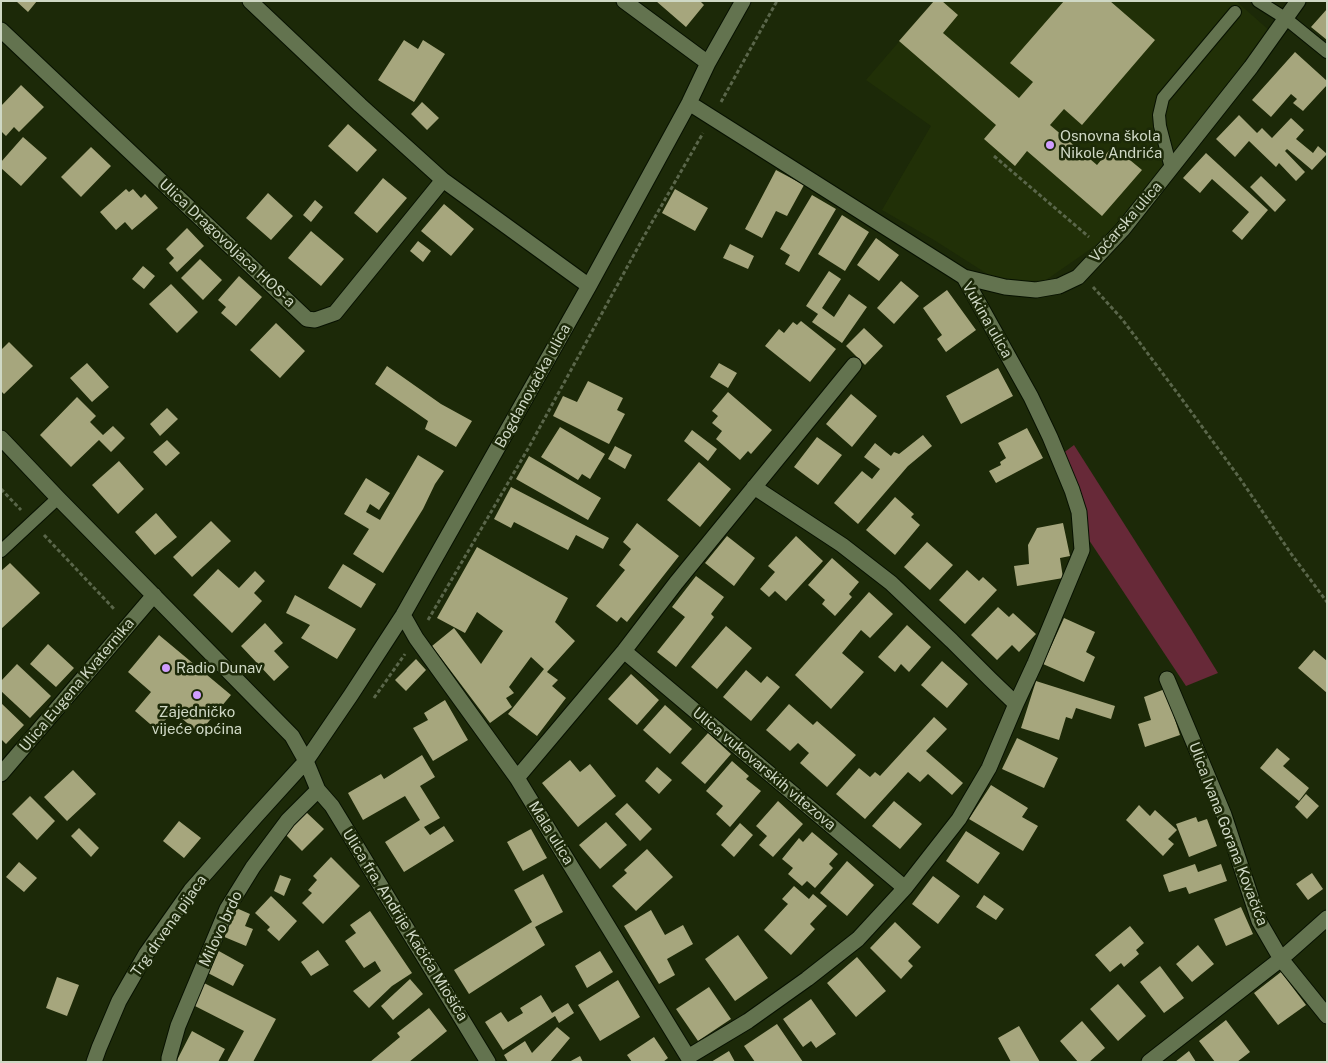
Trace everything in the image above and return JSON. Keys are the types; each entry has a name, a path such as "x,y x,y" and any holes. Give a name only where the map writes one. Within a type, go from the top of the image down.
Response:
{"street":[{"path":"250,1 443,180 589,286"},
{"path":"624,1 708,63"},
{"name":"Bogdanovačka ulica","path":"306,761 403,615 589,286 743,1"},
{"name":"Voćarska ulica","path":"964,277 1005,287 1036,290 1059,286 1078,277 1123,229 1251,67 1298,1"},
{"name":"Ulica Dragovoljaca HOS-a","path":"1,30 307,319 315,320 335,313 443,180"},
{"name":"Vukina ulica","path":"689,103 964,277 1031,397 1072,490 1078,512 1082,550 1036,663 1016,704"},
{"path":"517,778 624,651 676,582 854,365"},
{"path":"1,438 292,736 306,761 318,790"},
{"path":"754,487 842,545 890,583 1016,704 989,768 958,819 905,888"},
{"name":"Ulica Eugena Kvaternika","path":"1,774 154,595"},
{"name":"Mala ulica","path":"403,615 416,638 517,778 688,1057 748,1021 807,979 858,939 905,888"},
{"name":"Ulica vukovarskih vitezova","path":"624,651 905,888"},
{"name":"Ulica Ivana Gorana Kovačića","path":"1167,679 1224,815 1259,921 1281,959 1327,1016"},
{"name":"Trg drvena pijaca","path":"94,1062 98,1048 119,1001 146,954 191,890 256,814 306,761"},
{"name":"Milovo brdo","path":"169,1062 178,1026 227,909 253,867 288,820 318,790"},
{"name":"Ulica fra. Andrije Kačića Miošića","path":"318,790 332,806 488,1062"},
{"path":"1149,1062 1281,959 1327,918"}],"lane":[{"path":"1258,1 1285,18 1327,52"},
{"path":"1171,168 1159,115 1163,98 1235,12"},
{"path":"1,551 58,498"}],"path":[{"path":"371,702 441,600 529,447 639,246 777,1"},
{"path":"994,156 1086,236 1105,249"},
{"path":"1081,274 1122,319 1182,398 1327,602"},
{"path":"1,489 110,606 130,624"}],"shaded area":[{"name":"Osnovna škola Nikole Andrića","path":"934,1 1236,1 1271,32 1105,239 1046,280 1015,282 989,275 882,210 931,126 866,80"},
{"path":"1074,445 1218,673 1186,686 1081,528 1058,457"}],"building":[{"path":"16,1 37,1 28,12"},
{"path":"656,1 700,1 704,5 686,27"},
{"path":"934,1 942,1 958,15 943,33 1019,98 1033,82 1010,63 1064,1 1110,1 1155,40 1082,125 1064,109 1050,125 1097,165 1113,146 1142,170 1102,216 1027,151 1015,166 984,139 996,125 899,41"},
{"path":"1327,9 1327,40 1311,27"},
{"path":"404,40 418,49 423,40 445,54 414,102 378,80"},
{"path":"1295,52 1327,81 1327,85 1303,111 1293,103 1297,99 1291,94 1271,117 1252,100"},
{"path":"21,85 44,107 19,132 14,127 6,136 1,131 1,106"},
{"path":"422,102 439,118 427,130 411,114"},
{"path":"1239,115 1257,133 1262,128 1272,138 1291,118 1304,130 1296,139 1313,153 1318,146 1327,154 1312,170 1287,149 1285,151 1305,172 1296,181 1279,163 1276,167 1249,141 1235,157 1216,139"},
{"path":"348,124 377,150 357,172 328,146"},
{"path":"23,137 47,158 21,186 1,168 1,162"},
{"path":"91,147 111,166 81,197 61,177"},
{"path":"1206,153 1268,210 1242,240 1232,231 1249,212 1212,179 1200,193 1183,178"},
{"path":"776,170 804,185 787,216 776,211 762,238 745,229"},
{"path":"1261,176 1286,200 1275,212 1250,187"},
{"path":"383,178 407,198 377,233 354,213"},
{"path":"126,189 129,192 133,189 141,198 145,194 158,208 132,230 125,222 116,230 100,212"},
{"path":"675,189 708,208 695,231 662,213"},
{"path":"268,193 293,216 271,240 246,218"},
{"path":"812,195 836,209 799,272 785,264 790,255 780,249"},
{"path":"315,200 323,207 311,222 303,215"},
{"path":"444,204 474,229 451,256 421,231"},
{"path":"842,215 869,232 845,271 818,254"},
{"path":"187,228 204,246 177,272 169,263 174,258 166,249"},
{"path":"311,231 344,259 321,286 288,258"},
{"path":"876,238 899,255 879,281 857,265"},
{"path":"418,241 431,251 423,262 410,251"},
{"path":"730,244 754,256 748,269 723,258"},
{"path":"200,259 222,280 203,300 181,278"},
{"path":"143,266 155,276 144,289 132,279"},
{"path":"829,271 841,279 822,308 834,317 849,294 867,307 842,343 812,322 818,314 806,306"},
{"path":"239,276 262,297 236,326 221,313 226,307 218,300"},
{"path":"901,281 919,296 894,324 877,308"},
{"path":"171,284 198,312 177,333 149,304"},
{"path":"947,290 976,330 946,352 937,339 942,335 923,308"},
{"path":"801,321 836,349 810,382 765,346 779,329 784,333 793,322 797,325"},
{"path":"276,323 305,351 280,378 250,350"},
{"path":"864,328 883,346 865,365 846,346"},
{"path":"9,342 33,366 4,394 1,391 1,350"},
{"path":"87,363 109,387 92,402 70,378"},
{"path":"719,363 737,373 728,388 710,377"},
{"path":"387,366 441,404 472,421 456,447 425,429 428,421 375,384"},
{"path":"998,368 1013,396 961,424 946,396"},
{"path":"588,381 623,398 617,410 625,414 609,444 553,416 563,396 577,402"},
{"path":"728,392 772,430 751,454 748,451 740,460 716,439 722,431 712,423 718,416 712,411"},
{"path":"851,394 877,416 852,447 826,424"},
{"path":"77,397 96,416 90,422 103,435 113,426 125,438 111,452 99,440 71,467 40,435"},
{"path":"167,408 178,419 160,436 150,424"},
{"path":"560,427 605,454 590,479 582,474 578,480 541,457"},
{"path":"1027,428 1043,458 996,483 989,471 1001,465 1000,462 1006,458 998,443"},
{"path":"692,430 717,449 708,461 684,441"},
{"path":"923,435 932,446 908,466 858,524 834,503 862,471 872,479 880,469 864,457 875,443 891,456 894,452 899,454"},
{"path":"817,437 842,455 818,485 794,467"},
{"path":"167,440 180,453 166,466 153,452"},
{"path":"615,446 632,455 625,469 608,459"},
{"path":"418,455 444,471 383,573 353,554 369,529 344,514 366,478 390,493 379,510 370,504 366,512 380,520"},
{"path":"529,456 601,498 588,520 516,479"},
{"path":"119,461 144,489 118,514 92,485"},
{"path":"699,462 731,489 700,527 667,500"},
{"path":"511,487 609,538 603,549 576,535 568,550 514,522 511,528 494,519"},
{"path":"895,497 914,514 911,517 920,525 895,555 866,530"},
{"path":"156,513 177,537 155,555 135,532"},
{"path":"211,521 231,541 192,577 173,557"},
{"path":"637,523 679,556 627,622 621,617 617,622 596,606 625,570 619,565 631,549 623,542"},
{"path":"1063,523 1070,556 1060,558 1063,578 1017,586 1014,566 1029,564 1028,545 1037,528"},
{"path":"727,536 755,558 734,586 705,563"},
{"path":"796,536 823,561 786,601 775,591 769,597 760,589 775,572 768,566"},
{"path":"927,542 953,565 930,590 904,567"},
{"path":"477,547 568,598 555,622 575,641 547,672 558,680 552,686 566,698 537,736 508,714 544,669 531,657 509,687 514,693 506,698 512,707 490,723 432,646 454,628 481,664 503,631 477,612 465,633 437,618"},
{"path":"832,558 859,582 849,594 852,597 835,616 822,604 825,600 808,585"},
{"path":"10,563 40,593 1,629 1,571"},
{"path":"343,564 376,584 361,608 328,588"},
{"path":"218,569 239,588 255,571 265,581 254,593 262,601 232,633 193,595"},
{"path":"967,570 979,581 983,577 997,590 965,624 939,600"},
{"path":"696,576 724,597 711,614 714,617 676,667 657,652 685,617 672,607"},
{"path":"869,592 893,614 870,638 861,630 842,653 864,672 831,709 795,675"},
{"path":"295,595 356,629 337,659 301,638 310,625 286,613"},
{"path":"998,607 1009,617 1013,613 1036,634 1019,652 1012,645 997,660 971,635"},
{"path":"1064,618 1095,632 1086,652 1095,657 1084,682 1043,664"},
{"path":"265,623 283,643 274,651 289,667 274,681 241,646"},
{"path":"907,625 931,647 909,672 901,664 895,672 878,657"},
{"path":"726,626 752,648 717,689 691,667"},
{"path":"159,635 231,695 199,733 173,711 157,730 135,711 151,692 128,672"},
{"path":"48,644 74,668 56,687 30,664"},
{"path":"1314,650 1327,661 1327,693 1298,668"},
{"path":"416,659 426,670 406,691 395,680"},
{"path":"942,661 968,684 947,708 921,685"},
{"path":"17,664 51,696 30,718 1,691 1,681"},
{"path":"746,670 761,683 767,676 780,687 751,721 723,697"},
{"path":"631,674 659,700 637,725 608,699"},
{"path":"1036,681 1115,706 1111,719 1076,708 1072,719 1066,717 1059,740 1021,728"},
{"path":"1165,689 1180,735 1145,747 1138,724 1151,720 1144,697"},
{"path":"445,700 468,740 433,761 413,728 428,720 424,713"},
{"path":"1,703 24,725 6,744 1,739"},
{"path":"789,704 813,725 817,721 856,755 827,787 800,763 809,753 798,743 790,751 766,730"},
{"path":"665,705 692,729 670,754 643,730"},
{"path":"934,717 947,729 926,751 963,783 952,795 928,774 920,782 908,772 865,819 836,794 859,768 870,777 875,772 880,776"},
{"path":"708,733 731,754 705,784 681,763"},
{"path":"1017,738 1058,758 1044,788 1002,769"},
{"path":"1277,748 1290,759 1283,766 1309,788 1299,801 1260,768"},
{"path":"422,755 435,777 420,786 440,818 424,827 430,835 444,826 454,841 404,872 385,842 420,820 405,796 363,820 348,793 381,774 384,779"},
{"path":"570,760 580,772 590,764 616,796 578,827 542,783"},
{"path":"732,761 749,776 746,779 761,791 730,827 716,814 723,806 706,791"},
{"path":"657,767 672,780 659,794 645,781"},
{"path":"73,770 96,794 67,821 44,797"},
{"path":"991,785 1028,808 1022,817 1038,826 1023,851 969,819"},
{"path":"1306,794 1319,806 1307,819 1295,807"},
{"path":"30,796 55,821 37,840 12,814"},
{"path":"778,801 803,824 773,857 759,845 767,836 756,826"},
{"path":"894,801 922,824 900,849 872,826"},
{"path":"627,803 652,829 640,841 615,814"},
{"path":"1139,805 1150,816 1155,810 1177,830 1168,839 1174,844 1163,856 1126,820"},
{"path":"306,812 324,829 302,851 285,834"},
{"path":"1196,817 1198,822 1207,819 1217,846 1189,857 1176,824"},
{"path":"179,821 201,838 184,858 163,841"},
{"path":"606,822 627,845 600,869 579,845"},
{"path":"740,823 753,835 734,857 721,845"},
{"path":"79,828 99,848 91,857 71,836"},
{"path":"531,829 547,858 523,871 507,842"},
{"path":"966,831 1000,853 978,884 946,861"},
{"path":"812,832 838,854 829,864 833,868 815,888 807,881 802,886 788,874 793,868 782,859 799,838 803,842"},
{"path":"647,849 673,877 636,911 612,886 627,873 624,870"},
{"path":"331,857 360,886 323,924 302,903 312,893 308,890 317,880 313,876"},
{"path":"847,861 874,885 847,916 820,893"},
{"path":"19,862 37,878 24,892 6,877"},
{"path":"1195,864 1198,872 1221,864 1227,881 1189,894 1186,887 1169,892 1163,875"},
{"path":"1312,873 1323,889 1308,900 1296,884"},
{"path":"543,874 563,912 535,927 545,945 469,994 454,970 532,922 514,890"},
{"path":"280,875 291,879 284,896 274,891"},
{"path":"933,876 960,896 938,924 912,904"},
{"path":"794,886 809,899 813,894 827,906 810,924 815,929 791,955 764,930 788,904 782,899"},
{"path":"984,895 1004,909 996,920 976,907"},
{"path":"271,896 297,921 279,941 267,930 270,927 255,913"},
{"path":"234,907 250,914 245,926 253,929 246,946 222,936"},
{"path":"1241,907 1253,934 1226,946 1214,919"},
{"path":"651,910 665,935 683,925 693,944 667,959 675,975 659,984 624,926"},
{"path":"370,911 412,973 392,986 369,1008 353,991 381,971 375,961 364,968 345,941 356,933 350,925"},
{"path":"895,922 921,947 908,961 913,966 901,979 870,948"},
{"path":"1130,926 1144,943 1136,950 1139,954 1124,967 1121,963 1110,972 1095,955"},
{"path":"738,935 768,978 735,1001 705,959"},
{"path":"1198,945 1214,964 1192,982 1176,964"},
{"path":"217,950 244,965 233,986 206,972"},
{"path":"318,950 329,965 311,976 301,962"},
{"path":"600,951 613,972 587,988 575,966"},
{"path":"857,957 886,991 856,1017 827,983"},
{"path":"1160,966 1184,998 1164,1013 1140,982"},
{"path":"1281,972 1306,1005 1278,1025 1254,993"},
{"path":"57,977 79,985 67,1016 46,1008"},
{"path":"410,979 423,994 393,1020 381,1006"},
{"path":"618,980 640,1017 600,1041 578,1005"},
{"path":"204,983 276,1019 253,1062 227,1062 244,1031 193,1005"},
{"path":"1118,984 1146,1016 1118,1041 1090,1009"},
{"path":"709,987 731,1019 698,1041 676,1009"},
{"path":"541,995 552,1013 568,1003 574,1013 559,1023 555,1016 503,1050 485,1022 501,1012 508,1022 523,1013 520,1008"},
{"path":"811,999 836,1034 816,1048 811,1041 803,1047 783,1019"},
{"path":"429,1008 447,1031 409,1062 370,1062 400,1037 397,1033"},
{"path":"1226,1020 1250,1052 1237,1062 1215,1062 1199,1041"},
{"path":"1082,1021 1105,1048 1089,1062 1078,1062 1060,1041"},
{"path":"777,1024 803,1062 755,1062 744,1046"},
{"path":"1019,1026 1040,1062 1011,1062 998,1038"},
{"path":"557,1027 570,1038 550,1062 508,1062 504,1055 525,1041 532,1053"},
{"path":"192,1031 225,1049 218,1062 176,1062"},
{"path":"654,1037 668,1058 663,1062 632,1062 627,1055"},
{"path":"729,1051 735,1062 711,1062"},
{"path":"1189,1051 1196,1062 1175,1062"},
{"path":"580,1056 583,1062 569,1062"}],"place":[{"name":"Osnovna škola Nikole Andrića","path":"1050,145"},
{"name":"Radio Dunav","path":"166,668"},
{"name":"Zajedničko vijeće općina","path":"197,695"}]}
